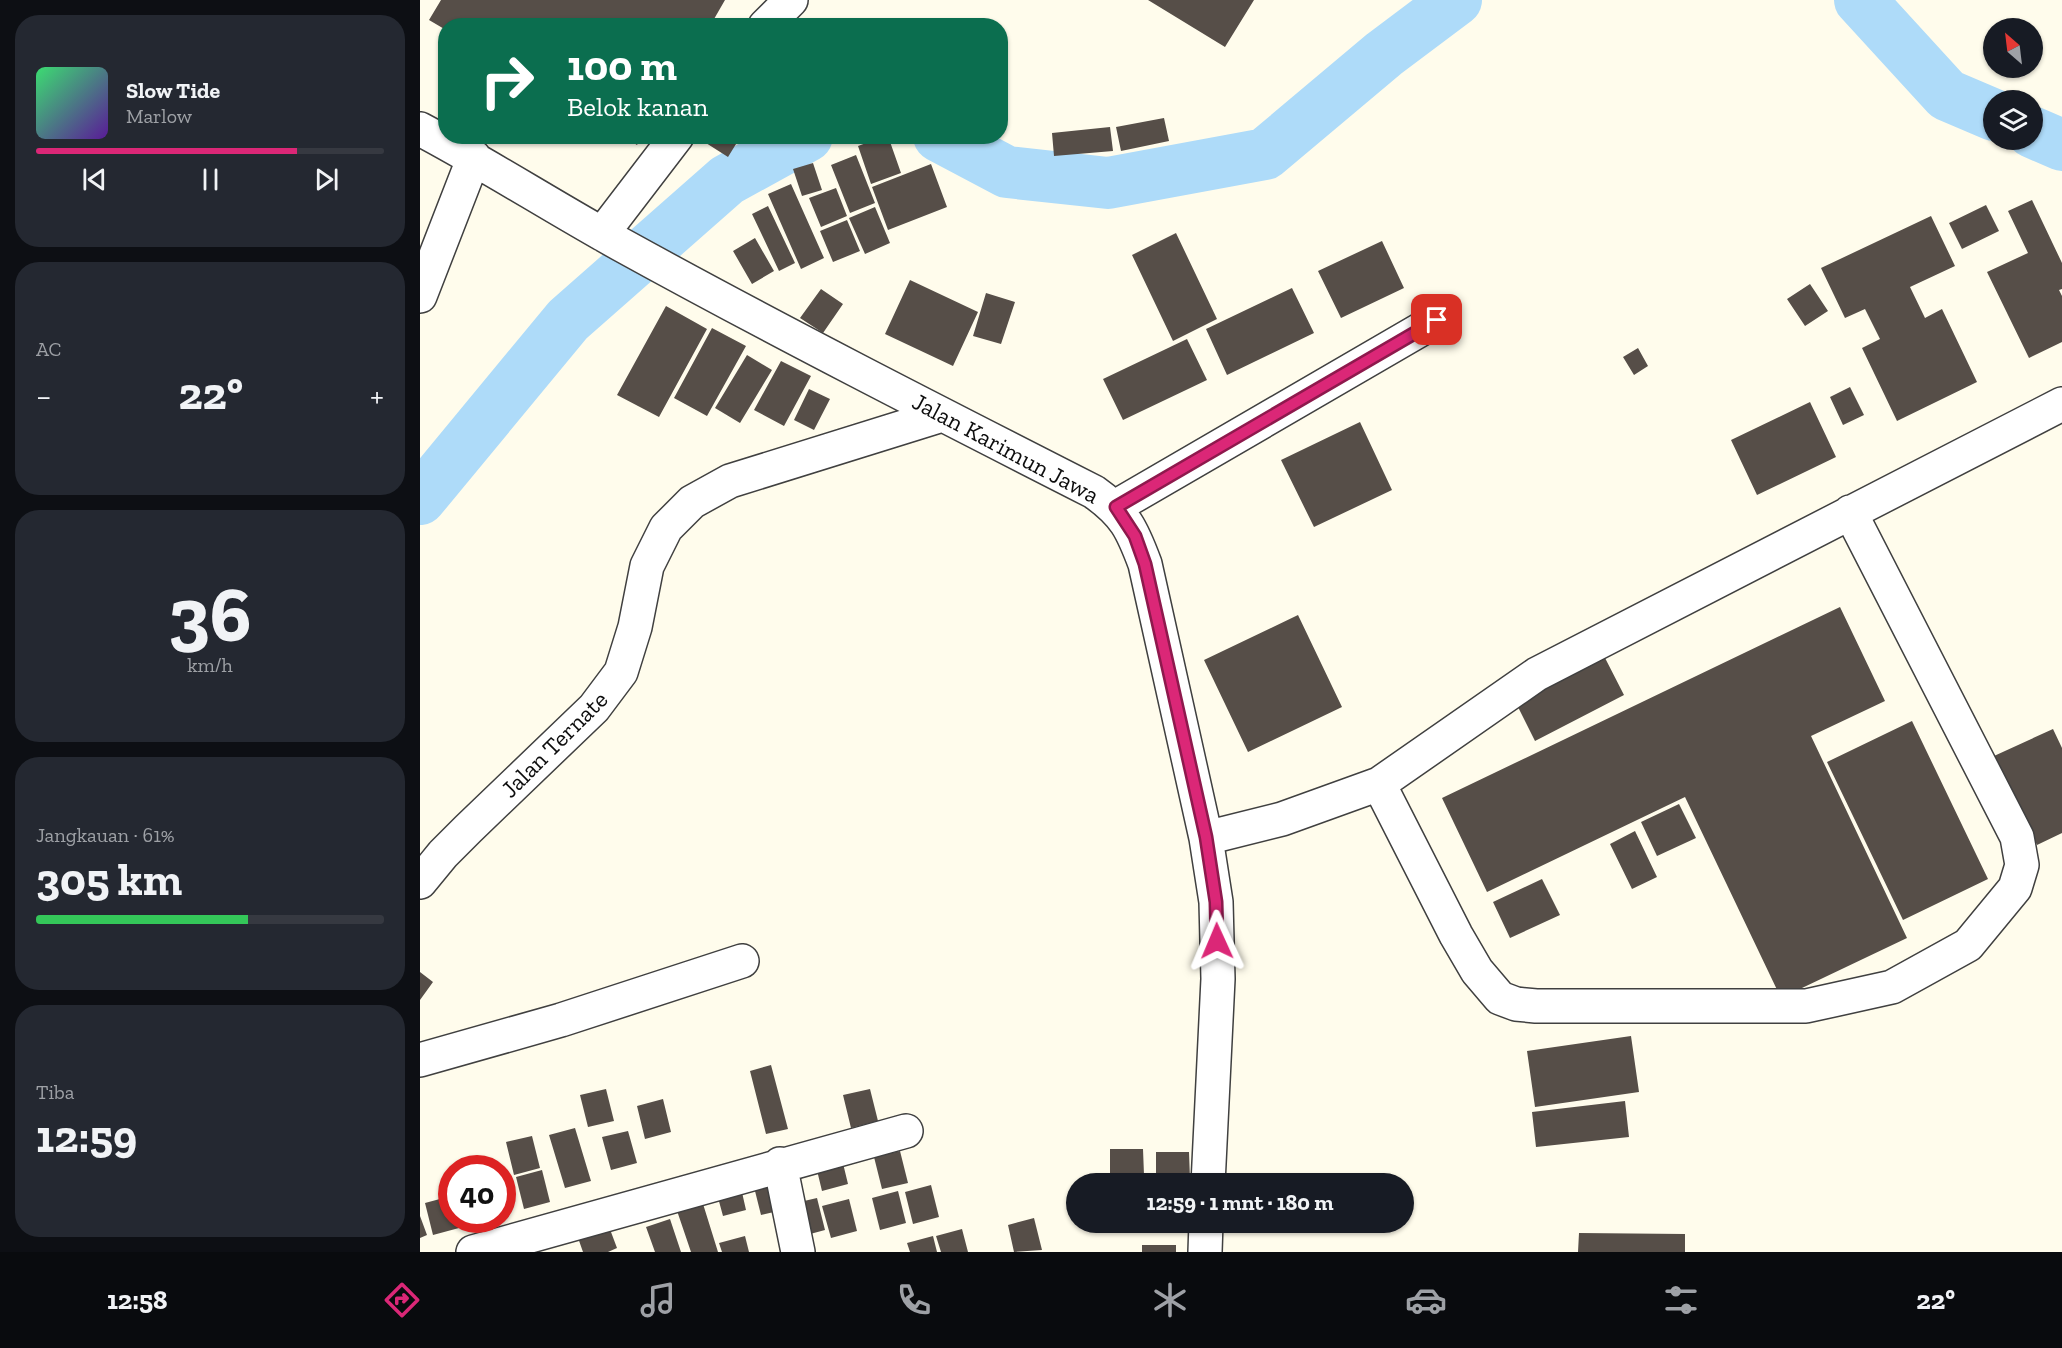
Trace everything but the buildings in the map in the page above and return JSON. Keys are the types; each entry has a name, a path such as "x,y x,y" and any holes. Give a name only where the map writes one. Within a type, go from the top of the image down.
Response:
{"street":[{"path":"773,18 791,0"},
{"name":"Jalan Karimun Jawa","path":"420,129 438,138"},
{"name":"Jalan Karimun Jawa","path":"449,144 610,238 698,286 942,415 1094,492 1116,507 1135,536 1145,564 1206,837 1216,902 1218,979 1209,1173"},
{"path":"610,238 672,144"},
{"path":"420,297 474,157"},
{"path":"1116,507 1437,320"},
{"path":"1206,837 1282,819 1379,784 1537,674 2062,404"},
{"name":"Jalan Ternate","path":"420,882 443,854 594,708 621,672 635,627 647,566 666,528 692,502 730,482 942,415"},
{"path":"1379,784 1456,935 1477,971 1500,998 1516,1004 1536,1006 1806,1006 1892,987 1968,945 2014,888 2022,865 2017,837 1850,512"},
{"path":"420,1060 561,1020 742,961"},
{"path":"473,1252 780,1164 906,1131"},
{"path":"780,1164 798,1252"},
{"path":"1205,1252 1206,1233"}],"waterway":[{"path":"954,144 1007,172 1108,183 1265,154 1384,54 1456,0"},
{"path":"1860,0 1947,95 1983,110"},
{"path":"2043,137 2062,145"},
{"path":"420,499 568,320 727,180 792,144"}],"route":[{"path":"1217,941 1216,902 1206,837 1145,564 1135,536 1116,507 1437,320"}]}
